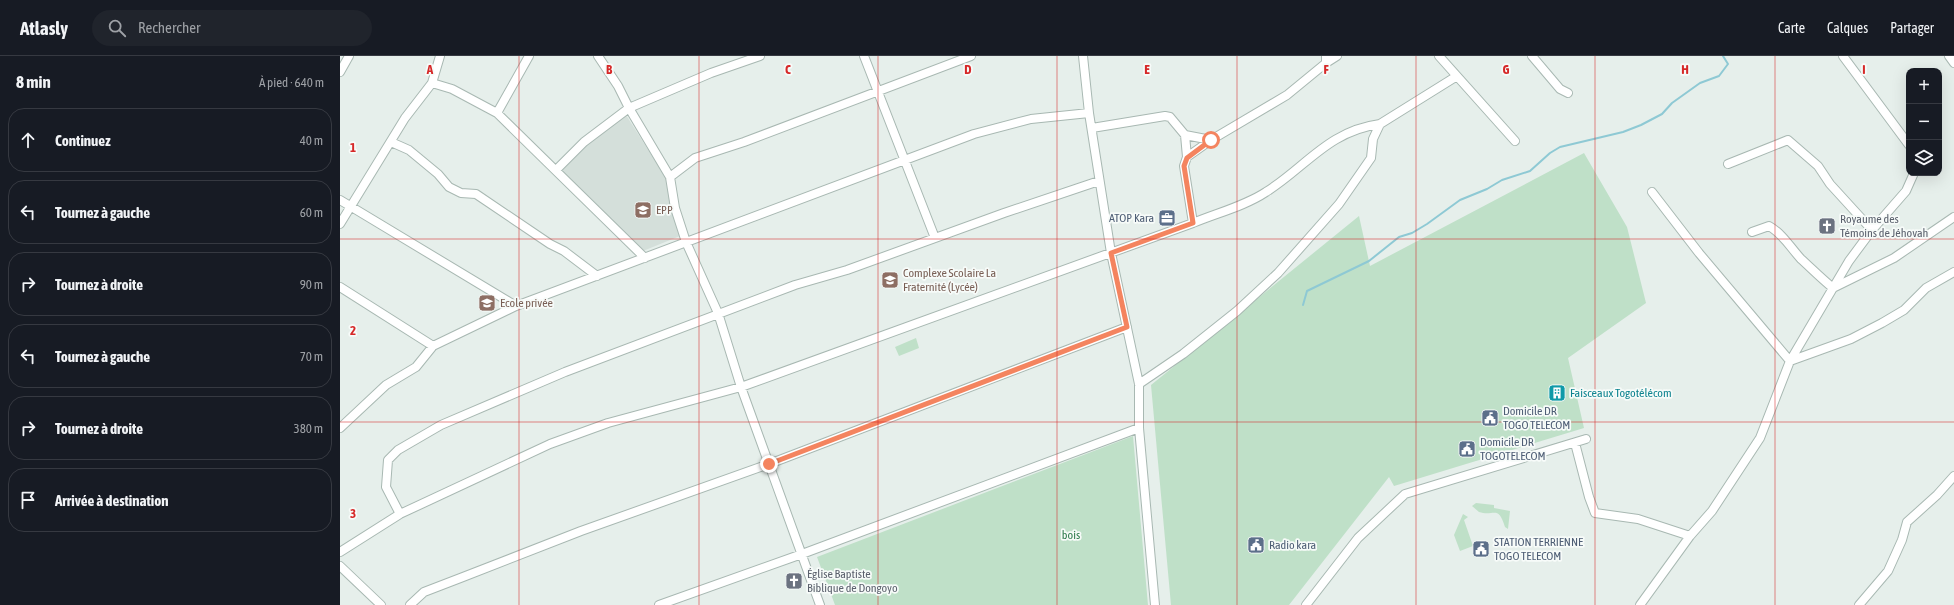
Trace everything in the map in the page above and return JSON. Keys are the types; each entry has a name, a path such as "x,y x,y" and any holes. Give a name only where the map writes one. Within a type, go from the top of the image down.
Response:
{"street":[{"path":"340,72 349,56"},
{"path":"340,224 405,118 432,83 440,56"},
{"path":"497,112 528,56"},
{"path":"598,56 618,86 629,108 670,177 675,208 686,242 718,313 741,386 820,605"},
{"path":"556,170 584,142 629,108 711,73 760,56"},
{"path":"864,56 935,238"},
{"path":"670,177 695,158 744,142 972,56"},
{"path":"1083,56 1089,114 1111,253 1139,384 1139,428 1155,605"},
{"path":"1187,158 1211,140 1287,95 1326,60 1337,56"},
{"path":"1439,56 1515,141"},
{"path":"1532,56 1560,89 1568,93"},
{"path":"1843,56 1906,141"},
{"path":"1949,56 1954,63"},
{"path":"340,552 400,514 550,444 608,423 741,386 1193,223 1265,193 1313,154 1332,141 1380,124 1457,76"},
{"path":"432,83 452,89 497,112 645,258"},
{"path":"340,428 386,385 416,367 433,346 516,306 974,134 1031,119 1089,114"},
{"path":"1092,128 1165,116 1170,117 1185,135 1187,158 1184,166 1193,223"},
{"path":"1139,384 1183,354 1237,311 1278,273 1339,204 1371,158 1373,139 1380,124"},
{"path":"1185,135 1211,140"},
{"path":"1728,164 1788,140 1818,166 1830,184 1872,230"},
{"path":"391,142 409,150 438,174 449,187 461,193 476,194 550,244 564,251 597,276"},
{"path":"1640,605 1690,536 1712,511 1760,438 1790,361 1849,261 1872,230 1906,191 1913,176"},
{"path":"400,514 386,487 388,460 398,450 442,426 552,377 718,313 795,285 847,270 1004,213 1099,181"},
{"path":"1652,192 1704,259 1790,361"},
{"path":"340,200 516,306"},
{"path":"1833,288 1894,258 1954,217"},
{"path":"1752,232 1769,226 1773,228 1800,257 1833,288"},
{"path":"1790,361 1851,339 1882,323 1904,310 1926,288 1954,272"},
{"path":"340,287 433,346"},
{"path":"410,605 424,592 581,531 769,464 1127,327"},
{"path":"659,605 802,554 1139,428"},
{"path":"1306,605 1358,538 1405,494 1575,444 1586,439"},
{"path":"1575,444 1589,497 1595,513 1638,519 1690,536"},
{"path":"1858,605 1888,571 1902,540 1907,522 1937,495 1954,476"},
{"path":"340,566 381,605"}],"shaded area":[{"name":"EPP","path":"626,115 666,178 680,236 643,251 560,171 585,146"}],"green space":[{"path":"1584,153 1627,227 1646,303 1568,358 1584,428 1394,486 1389,477 1289,605 1171,605 1151,385 1359,216 1370,266"},
{"path":"916,338 919,348 899,356 895,347"},
{"name":"bois","path":"1133,436 1148,605 835,605 817,557"},
{"path":"1476,503 1494,505 1494,508 1510,511 1508,529 1505,527 1498,513 1479,512 1472,506"},
{"path":"1463,514 1468,517 1464,520 1473,546 1460,551 1454,535"}],"waterway":[{"path":"1303,305 1307,291 1369,261 1399,237 1412,233 1427,224 1460,200 1487,189 1502,180 1530,171 1550,153 1560,147 1623,132 1662,114 1672,103 1700,83 1719,76 1728,64 1723,56"}],"place":[{"name":"EPP","path":"643,210"},
{"name":"ATOP Kara","path":"1167,218"},
{"name":"Royaume des Témoins de Jéhovah","path":"1827,226"},
{"name":"Complexe Scolaire La Fraternité (Lycée)","path":"890,280"},
{"name":"Ecole privée","path":"487,303"},
{"name":"Faisceaux Togotélécom","path":"1557,393"},
{"name":"Domicile DR TOGO TELECOM","path":"1490,418"},
{"name":"Domicile DR TOGOTELECOM","path":"1467,449"},
{"name":"Radio kara","path":"1256,545"},
{"name":"STATION TERRIENNE TOGO TELECOM","path":"1481,549"},
{"name":"Église Baptiste Biblique de Dongoyo","path":"794,581"}],"route":[{"path":"769,464 1127,327 1111,253 1193,223 1184,166 1187,158 1211,140"}]}
